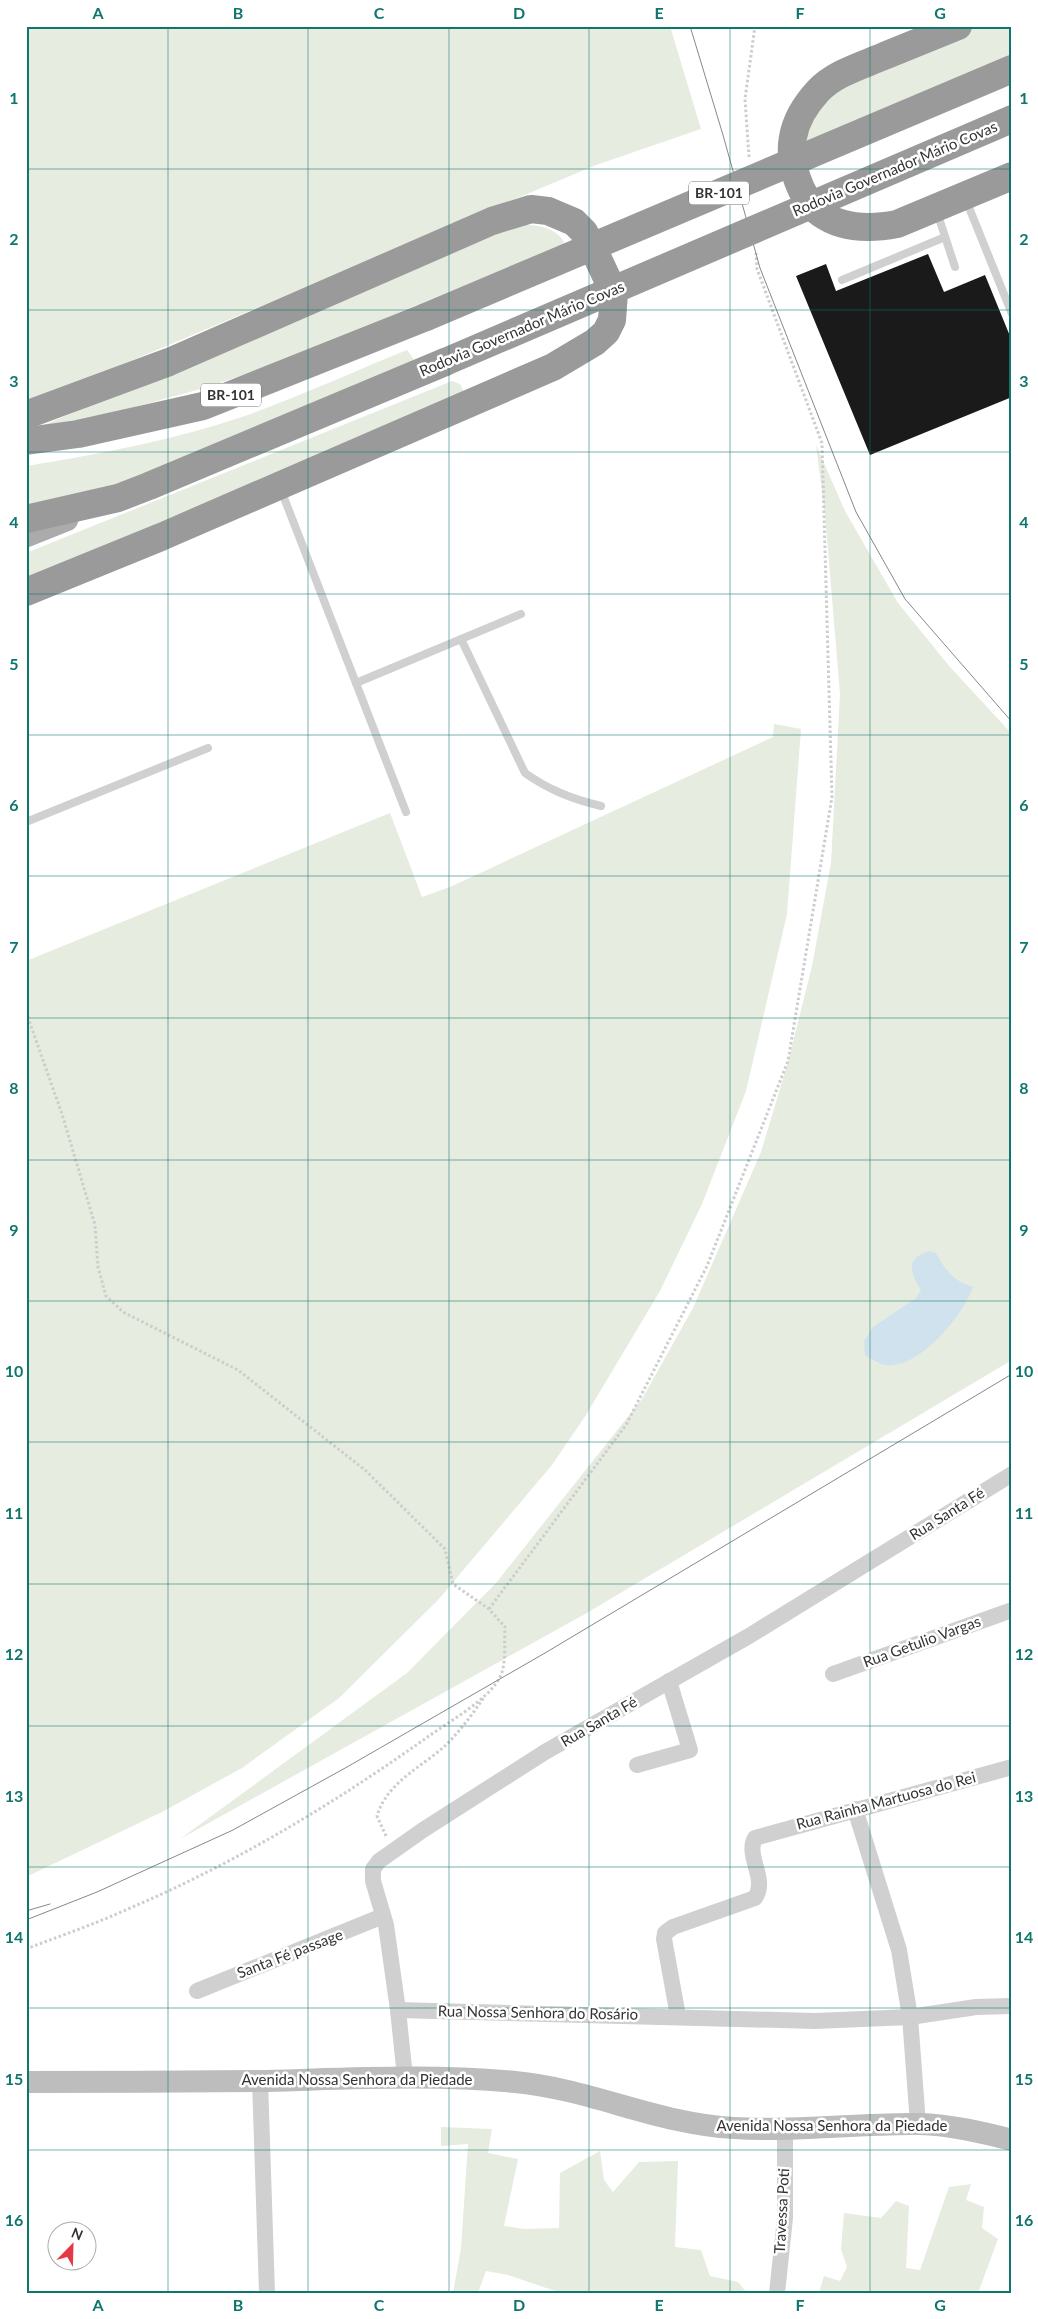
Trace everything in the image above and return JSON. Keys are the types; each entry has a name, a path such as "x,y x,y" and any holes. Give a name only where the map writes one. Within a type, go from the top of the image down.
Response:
{"highway":[{"path":"958,26 836,76 818,91 805,106 797,121 792,141 798,183 804,194 820,213 846,224 878,228 896,224 1012,176"},
{"name":"BR-101","path":"26,441 78,434 203,406 426,317 1012,69"},
{"name":"Rodovia Governador Mário Covas","path":"26,519 118,498 280,433 1012,119"},
{"path":"26,415 169,362 492,221 531,209 548,211 574,222 584,232 614,293 612,320 606,332 595,342 553,367 280,486 26,592"}],"main road":[{"path":"26,534 118,498"}],"street":[{"name":"Rua Santa Fé","path":"405,2077 398,2010 383,1916 375,1889 373,1869 379,1861 393,1850 545,1752 838,1582 1012,1474"},
{"name":"Rua Getulio Vargas","path":"832,1674 1012,1610"},
{"path":"637,1765 690,1750 670,1681"},
{"name":"Rua Rainha Martuosa do Rei","path":"678,2016 664,1933 673,1927 755,1898 759,1893 759,1878 752,1846 755,1838 1012,1767"},
{"path":"855,1809 895,1935 910,2017 918,2124"},
{"name":"Santa Fé passage","path":"197,1991 249,1969 356,1929 383,1916"},
{"name":"Rua Nossa Senhora do Rosário","path":"398,2010 815,2021 910,2017 976,2007 1012,2006"},
{"name":"Avenida Nossa Senhora da Piedade","path":"26,2082 260,2081 405,2077 518,2082 561,2090 645,2114 695,2124 733,2128 785,2129 918,2124 963,2129 1012,2140"},
{"path":"260,2081 267,2293"},
{"name":"Travessa Poti","path":"777,2293 785,2218 785,2129"}],"lane":[{"path":"964,196 1012,314"},
{"path":"936,208 955,267"},
{"path":"842,280 945,237"},
{"path":"280,486 406,812"},
{"path":"356,683 521,614"},
{"path":"461,639 525,773 543,786 564,796 600,806"},
{"path":"26,822 208,748"}],"path":[{"path":"750,166 745,99 755,26"},
{"path":"489,1609 626,1425 707,1266 788,1061 832,797 822,443 757,269 756,251"},
{"path":"26,1012 62,1114 96,1225 98,1267 106,1296 123,1312 238,1370 365,1470 445,1549 453,1584 489,1609 505,1627 502,1671 498,1680 479,1700 392,1762 330,1803 234,1858 129,1909 26,1949"},
{"path":"393,1850 377,1816 380,1805 392,1788 446,1744 466,1723 492,1686"}],"shaded area":[{"path":"26,26 670,26 701,129 596,165 26,405"},
{"path":"958,26 1012,26 1012,60 801,147 823,95"},
{"path":"537,226 553,231 565,244 267,367 204,388 95,418 44,425 513,227"},
{"path":"407,350 415,361 164,468 86,496 26,511 26,466 137,446 218,425 286,400"},
{"path":"452,381 460,384 464,392 463,395 26,580 26,553"},
{"path":"816,445 845,511 898,603 950,667 1012,734 1012,1360 585,1614 180,1839 407,1673 496,1583 642,1399 693,1308 761,1152 788,1062 812,966 831,863 840,694 825,514"},
{"path":"774,724 801,729 787,914 746,1091 702,1204 660,1291 586,1415 552,1465 438,1600 339,1698 242,1768 162,1812 26,1877 26,961 390,813 422,897 450,887 773,737"},
{"path":"441,2127 492,2129 488,2153 518,2159 504,2226 524,2229 559,2228 560,2173 600,2151 604,2180 613,2192 639,2162 678,2161 675,2247 701,2250 710,2276 738,2282 747,2293 561,2293 508,2275 486,2271 478,2293 453,2293 461,2248 468,2144 441,2146"},
{"path":"971,2184 966,2200 984,2207 982,2228 998,2239 978,2293 819,2293 824,2276 840,2281 847,2267 841,2249 844,2213 881,2218 896,2201 909,2206 906,2268 920,2270 949,2187"}],"water":[{"path":"930,1251 936,1253 943,1265 955,1278 973,1287 968,1298 952,1323 930,1346 918,1355 906,1362 894,1365 879,1363 865,1355 864,1341 873,1327 916,1298 921,1290 912,1272 913,1261 916,1257"}],"building":[{"path":"928,254 944,292 985,275 1012,341 1012,397 870,455 796,276 826,264 836,291"}],"tram line":[{"path":"690,26 760,268 856,512 905,599 1012,722"},
{"path":"26,1920 97,1892 233,1830 347,1767 545,1653 1012,1374"},
{"path":"26,1911 50,1904"}]}
